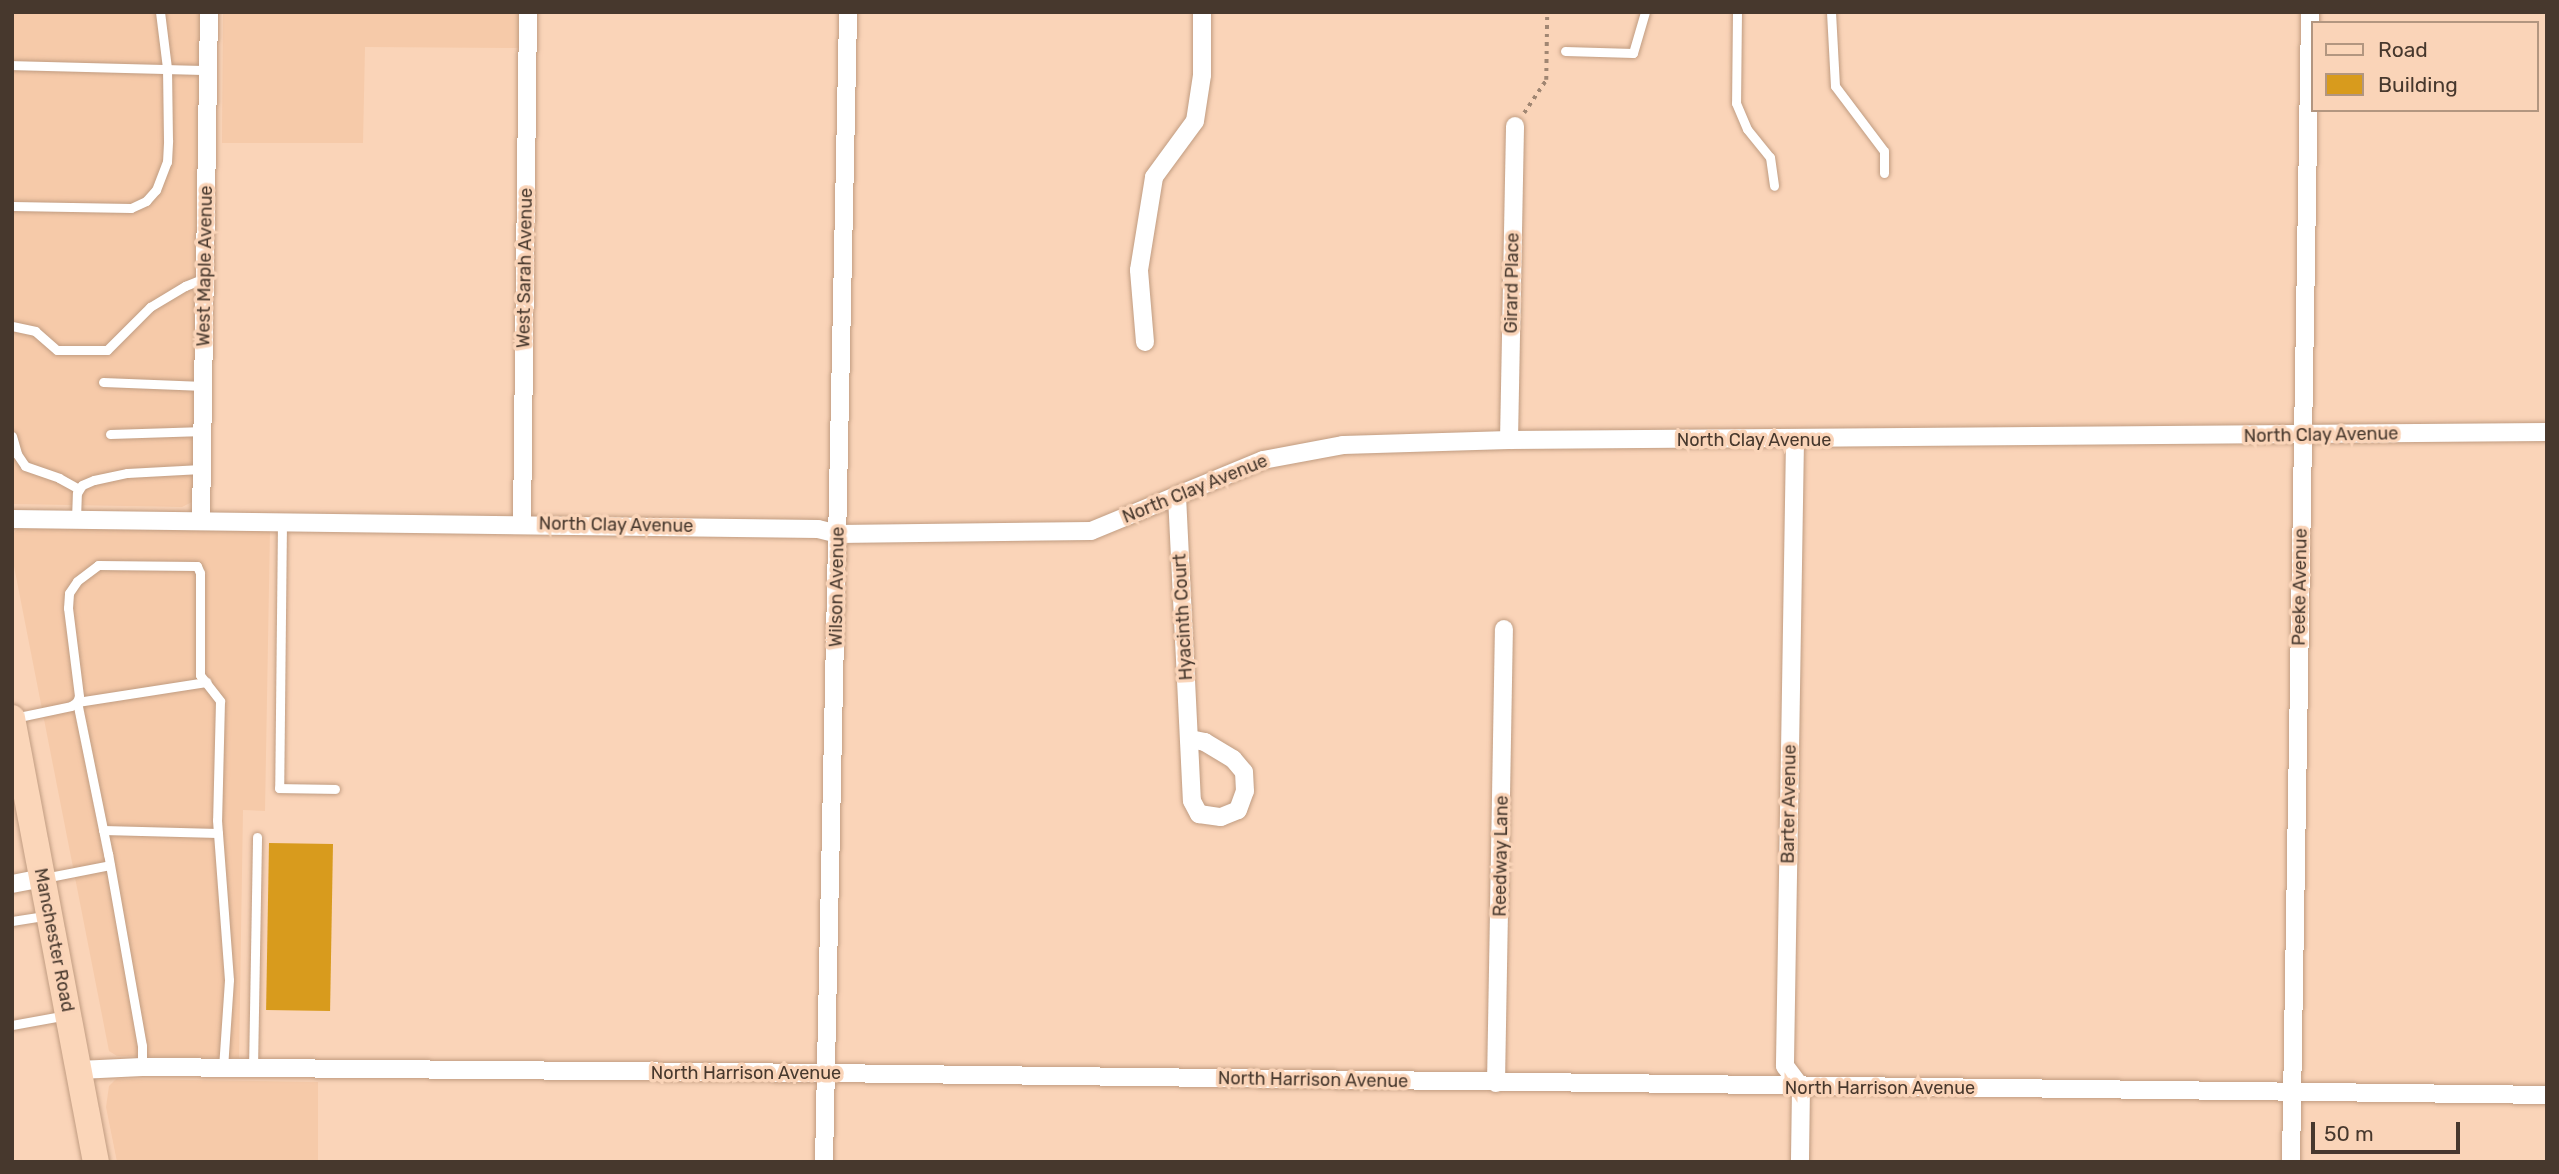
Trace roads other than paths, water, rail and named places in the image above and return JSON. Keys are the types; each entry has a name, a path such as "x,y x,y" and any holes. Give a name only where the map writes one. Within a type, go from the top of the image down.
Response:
{"main road":[{"name":"Manchester Road","path":"12,718 96,1162"}],"street":[{"name":"West Maple Avenue","path":"201,520 209,12"},
{"name":"West Sarah Avenue","path":"522,524 528,12"},
{"name":"Wilson Avenue","path":"824,1162 848,12"},
{"path":"1146,342 1139,270 1147,216 1154,177 1195,121 1202,75 1202,12"},
{"name":"Peeke Avenue","path":"2291,1162 2310,59"},
{"name":"Girard Place","path":"1508,440 1515,127"},
{"name":"North Clay Avenue","path":"12,519 818,529 838,534 1091,531 1263,460 1303,451 1399,442 2547,432"},
{"name":"Barter Avenue","path":"1795,440 1785,1066 1801,1087 1800,1162"},
{"name":"Hyacinth Court","path":"1177,496 1191,793 1199,814 1221,817 1238,810 1245,791 1244,772 1233,759 1205,742 1190,739"},
{"name":"Reedway Lane","path":"1496,1083 1504,629"},
{"path":"12,884 43,878"},
{"name":"North Harrison Avenue","path":"79,1070 142,1067 825,1073 2547,1095"}],"lane":[{"path":"12,205 131,208 146,201 156,190 167,162 167,68 160,12"},
{"path":"1565,51 1633,53 1645,12"},
{"path":"1737,12 1736,103 1746,129 1770,157 1774,186"},
{"path":"1831,12 1835,86 1884,151 1884,173"},
{"path":"12,65 208,70"},
{"path":"12,326 35,331 57,350 107,350 150,307 185,286 205,278"},
{"path":"103,382 204,386"},
{"path":"110,434 204,431"},
{"path":"12,436 17,454 25,466 59,478 79,489"},
{"path":"79,489 94,480 127,473 201,469"},
{"path":"75,519 79,489"},
{"path":"282,521 279,788 335,789"},
{"path":"142,1067 142,1046 110,865 77,702 79,695 69,593 72,586 98,565 197,566 200,573 200,674 220,701 218,833 228,999 223,1068"},
{"path":"12,718 71,706 77,702 206,682"},
{"path":"103,830 218,833"},
{"path":"253,1069 257,837"},
{"path":"43,878 110,865"},
{"path":"12,921 50,915"},
{"path":"12,1025 69,1014"}]}
